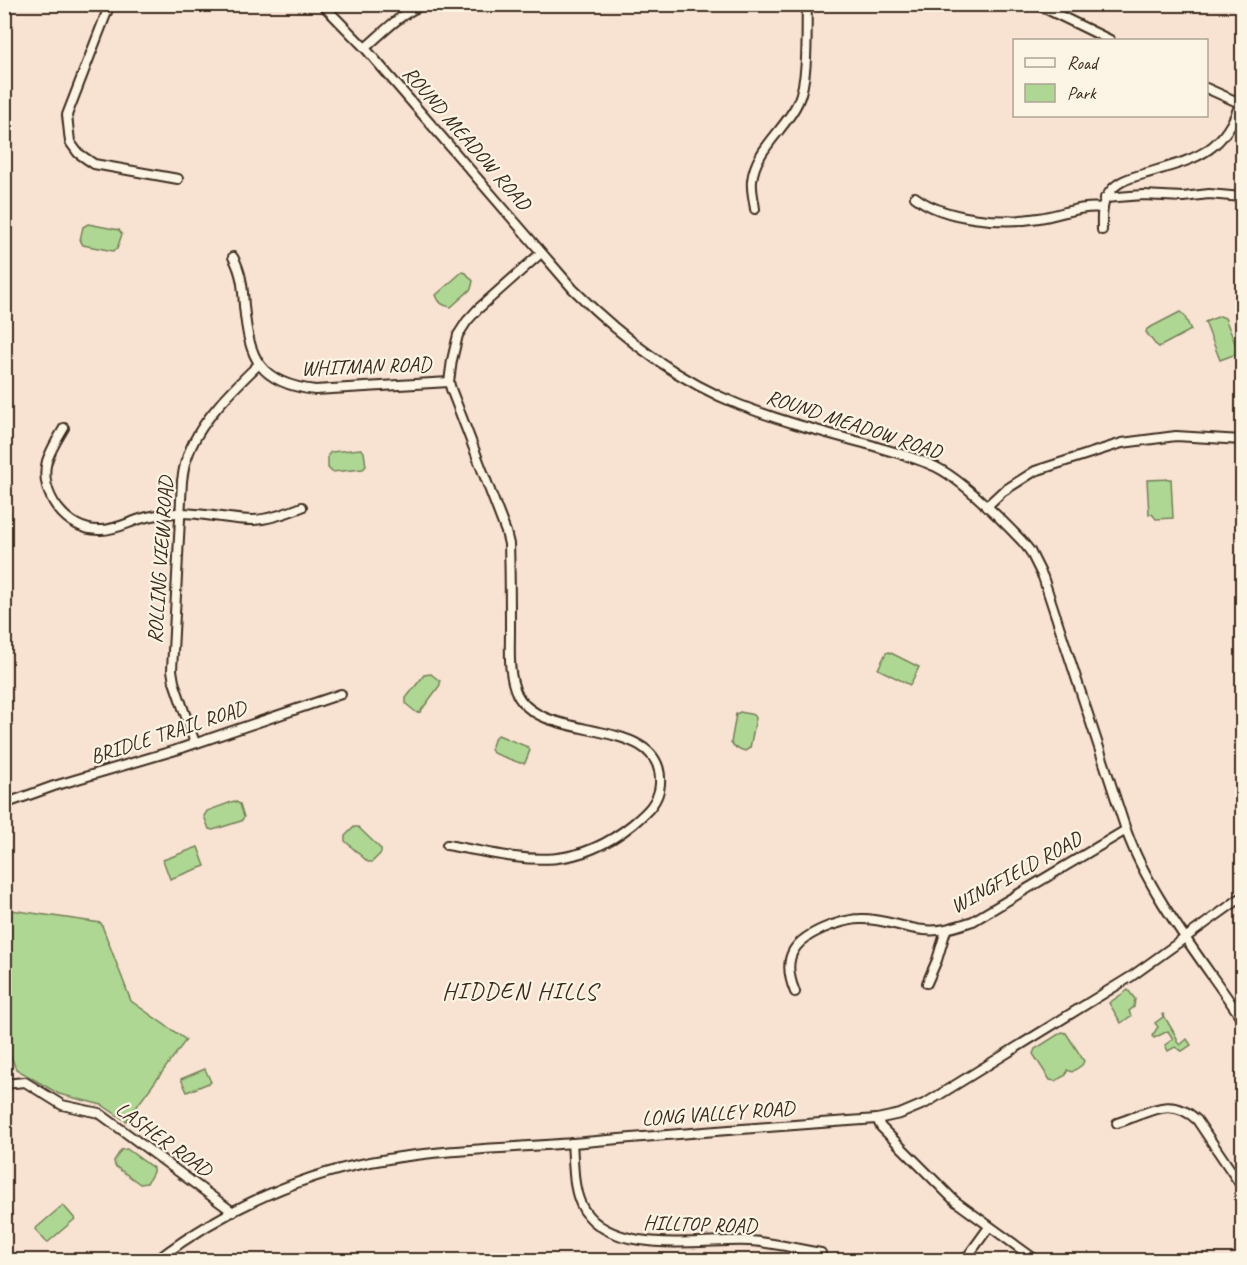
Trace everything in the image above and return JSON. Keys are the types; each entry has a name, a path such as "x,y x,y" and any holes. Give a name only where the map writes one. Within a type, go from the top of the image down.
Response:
{"street":[{"path":"110,4 68,115 70,142 78,153 94,164 178,179"},
{"name":"ROUND MEADOW ROAD","path":"322,4 365,48 573,289 612,327 692,382 738,405 778,420 922,461 937,468 954,478 1022,541 1039,566 1126,830 1144,873 1242,1019"},
{"path":"365,48 403,15 426,4"},
{"path":"755,209 752,183 755,167 762,153 786,122 799,100 804,80 807,4"},
{"path":"1036,4 1108,39"},
{"path":"1102,230 1103,208 1113,187 1123,180 1206,153 1222,137 1241,103 1208,89"},
{"path":"1106,198 1209,194 1242,197"},
{"path":"915,197 927,207 1007,222 1092,207 1103,208"},
{"path":"447,844 524,858 557,859 576,856 596,849 630,826 649,810 656,800 660,787 656,761 645,748 631,740 554,721 535,712 518,696 512,676 509,544 449,382 454,348 458,335 467,321 541,253"},
{"path":"233,257 239,267 249,340 258,365"},
{"name":"WHITMAN ROAD","path":"258,365 274,379 293,388 315,390 449,382"},
{"name":"ROLLING VIEW ROAD","path":"195,743 172,670 182,481 187,457 198,435 233,389 258,365"},
{"path":"64,428 47,462 47,488 61,513 70,521 90,530 102,531 160,514 180,513 254,519 274,517 302,507"},
{"path":"986,507 1002,492 1035,471 1122,443 1176,436 1242,440"},
{"name":"BRIDLE TRAIL ROAD","path":"4,804 342,694"},
{"name":"WINGFIELD ROAD","path":"795,992 788,976 788,964 799,942 810,933 843,921 860,919 923,930 946,930 981,916 1126,830"},
{"name":"LONG VALLEY ROAD","path":"157,1260 199,1230 282,1188 325,1174 387,1159 478,1149 877,1119 900,1114 926,1103 1132,976 1242,897"},
{"path":"927,983 946,930"},
{"name":"LASHER ROAD","path":"4,1084 25,1082 62,1105 99,1113 233,1212"},
{"path":"1117,1123 1157,1107 1166,1106 1188,1112 1197,1120 1242,1187"},
{"path":"877,1119 881,1127 939,1186 989,1227 1036,1260"},
{"name":"HILLTOP ROAD","path":"572,1143 576,1190 580,1202 593,1221 602,1229 617,1236 636,1241 751,1241 821,1253"},
{"path":"965,1260 989,1227"}],"green space":[{"path":"88,224 119,230 122,234 117,249 113,251 83,245 80,240 83,227"},
{"path":"462,272 473,281 471,289 451,307 443,305 436,295"},
{"path":"1180,312 1184,315 1191,330 1159,347 1146,332 1147,329"},
{"path":"1220,316 1225,318 1239,353 1220,360 1205,322"},
{"path":"361,449 364,452 366,466 363,469 332,472 328,468 328,455 331,452"},
{"path":"1171,479 1173,518 1156,519 1149,514 1147,480"},
{"path":"889,652 919,667 910,685 878,669 886,653"},
{"path":"431,674 440,681 440,685 417,713 406,704 406,698 424,675"},
{"path":"740,712 754,715 756,718 750,748 745,751 734,747 731,743 736,714"},
{"path":"498,735 528,747 530,750 525,763 493,753 491,749"},
{"path":"234,801 240,804 244,817 241,821 213,830 209,829 204,816 207,811"},
{"path":"354,827 358,827 381,849 381,853 372,862 368,862 345,841 345,836"},
{"path":"198,847 205,866 170,879 163,860"},
{"path":"4,909 101,923 131,1001 186,1040 126,1121 102,1105 59,1094 16,1069 5,1042"},
{"path":"1128,990 1135,999 1134,1007 1129,1011 1131,1016 1121,1023 1109,1003"},
{"path":"1163,1014 1177,1042 1180,1045 1187,1039 1191,1045 1182,1051 1175,1047 1168,1051 1165,1045 1173,1039 1168,1031 1154,1038 1152,1036 1158,1027 1155,1023 1163,1017"},
{"path":"1062,1032 1066,1033 1084,1061 1072,1072 1067,1070 1066,1075 1055,1081 1050,1080 1033,1054 1035,1049"},
{"path":"205,1069 211,1082 187,1092 181,1079"},
{"path":"127,1149 153,1168 147,1183 140,1184 115,1166 114,1161 121,1150"},
{"path":"63,1205 75,1219 47,1243 35,1229"}],"district":[{"name":"HIDDEN HILLS","path":"520,991"}]}
